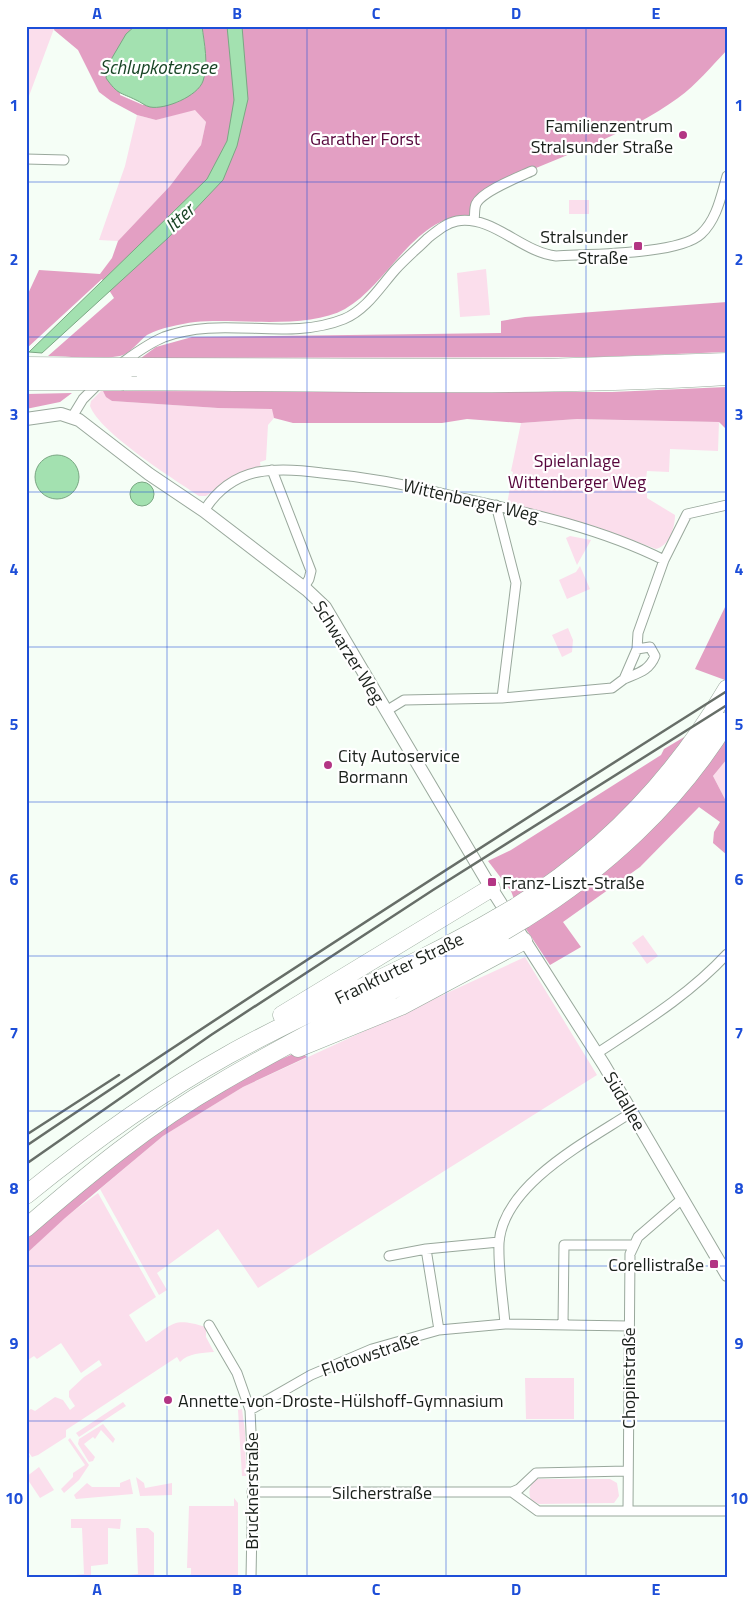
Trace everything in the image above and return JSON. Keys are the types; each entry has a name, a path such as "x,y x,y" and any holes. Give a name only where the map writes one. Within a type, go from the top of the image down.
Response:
{"highway":[{"path":"688,364 701,355 727,354"},
{"path":"26,366 525,368 727,362"},
{"path":"26,381 544,382 652,380 727,376"},
{"name":"Frankfurter Straße","path":"520,913 631,816 686,754 727,690"},
{"name":"Frankfurter Straße","path":"26,1228 99,1166 219,1083 500,925 589,872 661,807 706,753 727,721"},
{"path":"228,1055 240,1040 491,888"},
{"name":"Frankfurter Straße","path":"26,1195 136,1111 228,1055 500,925"},
{"path":"283,1048 294,1050 401,1006 523,942"}],"main road":[{"path":"26,419 54,414 72,417"},
{"name":"Schwarzer Weg","path":"72,417 86,424 149,474 204,511 304,587 325,607 523,942"},
{"name":"Südallee","path":"523,942 596,1054 682,1199 725,1266"}],"street":[{"path":"26,159 64,160"},
{"path":"474,220 475,207 480,199 500,186 532,170"},
{"path":"72,417 83,399 110,372 137,352 164,338 201,329 314,327 347,318 377,293 402,263 437,231 454,222 474,220 494,228 540,252 556,256 673,247 693,240 707,228 720,203 727,176"},
{"path":"272,470 311,571 310,579 304,587"},
{"name":"Wittenberger Weg","path":"204,511 223,488 241,477 272,470 298,470 359,476 496,505 631,543 664,560"},
{"path":"496,505 516,583 502,698"},
{"path":"624,679 637,649 638,633 664,560 687,514 727,505"},
{"path":"386,712 404,700 502,698 612,688 624,679 645,670 653,660 655,656 650,647 637,649"},
{"path":"596,1054 683,996 727,954"},
{"path":"505,1324 499,1242 508,1215 522,1194 536,1178 632,1112"},
{"path":"564,1325 564,1244 633,1245 642,1233 682,1199"},
{"path":"389,1256 426,1249 499,1242"},
{"name":"Chopinstraße","path":"628,1510 628,1326 630,1254 633,1245"},
{"name":"Flotowstraße","path":"426,1249 439,1330"},
{"name":"Flotowstraße","path":"250,1410 311,1375 372,1349 439,1330 505,1324 628,1326"},
{"name":"Brucknerstraße","path":"209,1325 237,1372 250,1410 252,1492 251,1577"},
{"path":"627,1471 536,1473 528,1478 521,1488 512,1492 538,1511 727,1511"},
{"name":"Silcherstraße","path":"252,1492 512,1492"}],"green space":[{"path":"26,26 55,26 26,104"},
{"name":"Garather Forst","path":"55,26 135,26 126,35 120,95 143,105 179,102 205,47 202,26 727,26 727,50 691,87 657,112 614,135 500,184 479,197 472,215 452,218 434,226 418,237 376,283 345,309 312,319 292,321 212,321 183,324 164,328 147,335 124,355 84,358 48,356 114,298 102,279 26,349 26,298 39,270 100,274 112,258 118,241 170,186 201,145 206,122 195,110 156,120 137,115 111,101 99,92 78,50 54,30"},
{"path":"195,109 206,122 201,145 170,186 118,241 99,240 125,166 137,115 156,120"},
{"path":"569,200 589,200 589,214 569,214"},
{"path":"486,269 490,315 460,317 457,273"},
{"path":"727,302 727,352 596,357 141,358 156,347 192,337 501,333 501,321 525,317"},
{"path":"727,387 727,430 719,422 577,419 521,423 467,419 442,423 293,423 274,418 272,409 218,408 112,401 106,397 103,391 612,392"},
{"path":"101,391 112,401 218,408 273,409 274,418 268,425 266,460 260,462 261,469 235,476 206,496 199,496 139,455 108,429 90,406 91,401"},
{"path":"72,393 60,402 26,409 26,394"},
{"name":"Spielanlage Wittenberger Weg","path":"577,419 719,422 718,451 670,449 669,472 647,471 646,479 628,478 627,489 647,491 647,498 675,515 670,536 661,547 656,549 597,527 507,504 513,472 511,471 521,423"},
{"path":"570,536 591,540 577,565 566,538"},
{"path":"580,566 590,589 567,599 559,580 576,572"},
{"path":"727,603 727,677 725,680 695,669"},
{"path":"568,628 573,640 572,652 562,657 552,635"},
{"path":"696,730 657,781 573,860 514,899 511,891 488,861 511,850 661,755 664,749"},
{"path":"727,738 727,759 713,776 727,803 727,855 713,843 714,832 720,822 699,807 640,867 563,922 581,947 550,965 524,926 682,796"},
{"path":"727,759 727,803 713,776"},
{"path":"643,935 658,956 647,964 632,943"},
{"path":"525,957 597,1075 258,1288 218,1229 157,1273 167,1290 159,1295 100,1189 163,1136 243,1087"},
{"path":"300,1051 307,1057 243,1087 163,1136 65,1218 26,1254 26,1238 63,1204 192,1108 272,1063"},
{"path":"98,1193 156,1297 129,1315 146,1342 173,1324 186,1322 206,1327 206,1337 214,1352 191,1355 180,1362 177,1357 66,1430 66,1437 38,1455 32,1457 27,1450 30,1457 26,1460 26,1412 31,1409 35,1411 55,1397 63,1400 70,1410 75,1406 69,1397 69,1391 84,1377 102,1365 99,1360 81,1373 61,1343 37,1359 34,1356 28,1360 26,1254 64,1218"},
{"path":"525,1378 574,1378 574,1419 526,1419"},
{"path":"123,1402 126,1406 79,1437 76,1433"},
{"path":"242,1409 245,1432 246,1476 242,1476 238,1410"},
{"path":"103,1424 115,1439 113,1443 101,1430 95,1439 93,1437 84,1444 95,1457 93,1461 89,1462 78,1444 79,1439"},
{"path":"70,1438 89,1465 79,1480 64,1493 61,1489 73,1477 73,1473 85,1465 68,1440"},
{"path":"39,1467 54,1490 40,1498 26,1477"},
{"path":"136,1477 144,1483 145,1488 172,1483 172,1495 140,1496"},
{"path":"130,1479 133,1494 76,1499 74,1495 87,1483 92,1487 120,1487 120,1483"},
{"path":"536,1479 610,1479 617,1483 619,1496 614,1503 539,1504 531,1500 530,1494 531,1486"},
{"path":"234,1498 238,1503 238,1577 188,1577 191,1574 191,1568 187,1568 189,1506 234,1506"},
{"path":"71,1519 121,1519 120,1529 108,1528 108,1564 91,1566 91,1577 75,1577 75,1575 84,1574 82,1528 71,1528"},
{"path":"136,1528 148,1528 154,1533 154,1577 128,1577 128,1575 138,1574"}],"water":[{"name":"Schlupkotensee","path":"135,26 202,26 206,68 203,81 195,92 172,104 150,107 114,87 106,78 109,63 126,34"},
{"name":"Itter","path":"227,26 242,26 248,99 237,146 223,180 168,238 42,353 29,352 207,179 227,141 234,100"},
{"path":"61,455 73,461 78,468 78,486 73,493 66,498 53,499 45,496 38,489 35,473 38,465 45,458"},
{"path":"142,482 151,485 154,494 151,503 142,506 133,503 130,494 133,485"}],"railway":[{"path":"26,1146 375,916 727,691"},
{"path":"26,1164 211,1035 433,890 727,705"},
{"path":"26,1135 119,1075"}],"place":[{"name":"Familienzentrum Stralsunder Straße","path":"683,135"},
{"name":"Stralsunder Straße","path":"638,246"},
{"name":"City Autoservice Bormann","path":"328,765"},
{"name":"Franz-Liszt-Straße","path":"492,882"},
{"name":"Corellistraße","path":"714,1264"},
{"name":"Annette-von-Droste-Hülshoff-Gymnasium","path":"168,1400"}]}
